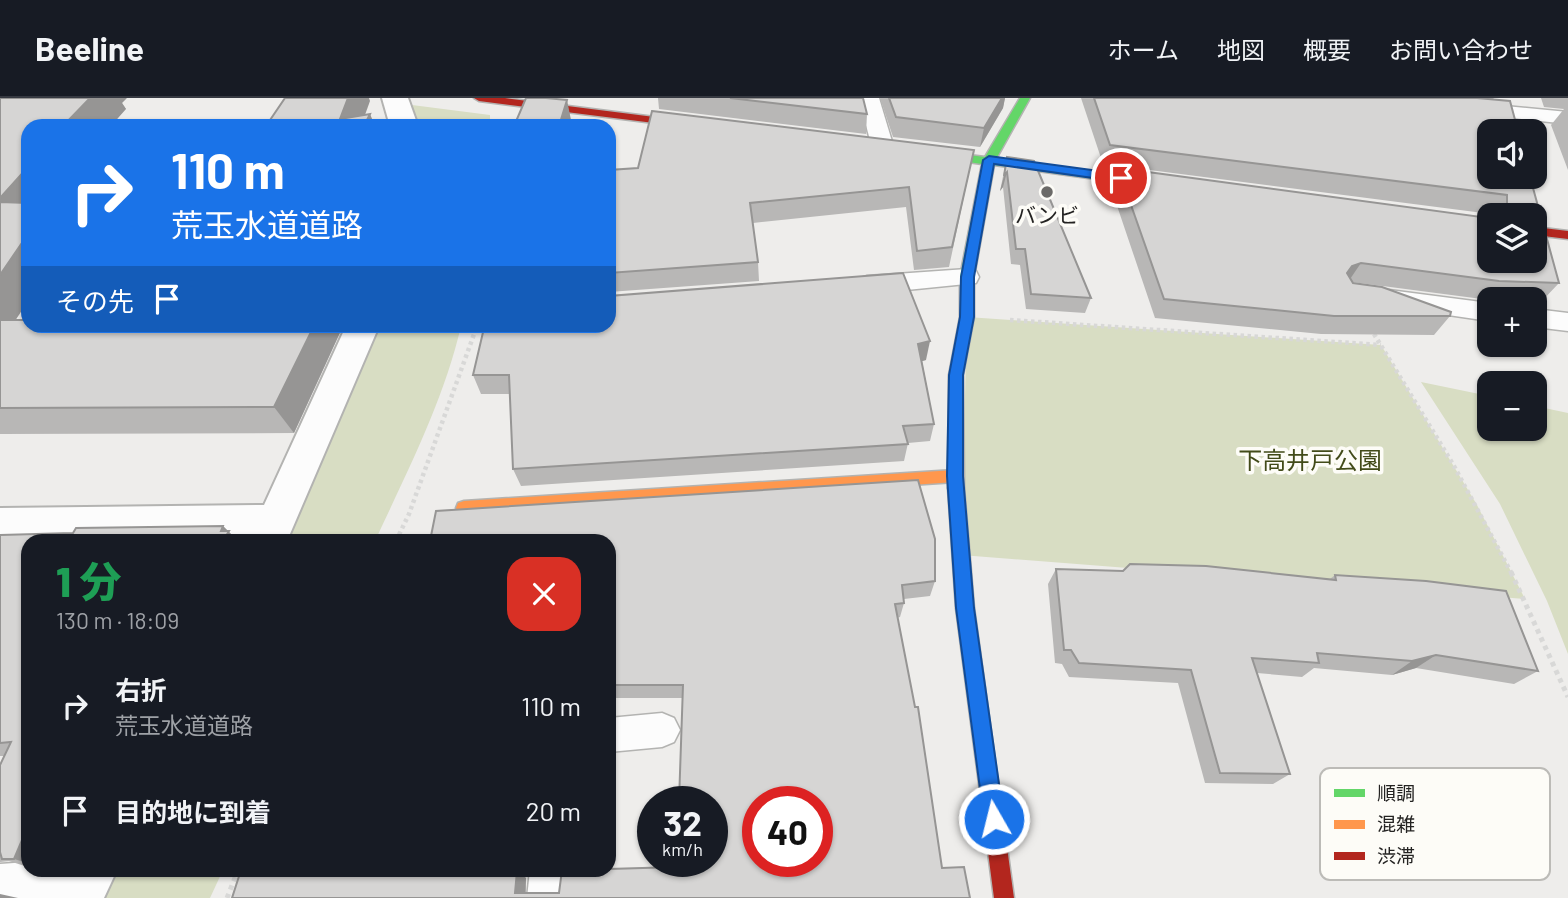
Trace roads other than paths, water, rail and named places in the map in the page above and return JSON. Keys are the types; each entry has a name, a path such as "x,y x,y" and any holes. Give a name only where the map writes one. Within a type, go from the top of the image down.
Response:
{"street":[{"path":"395,98 402,119"},
{"path":"479,98 716,128"},
{"path":"1004,898 965,608 955,476 956,375 967,317 967,277 989,160 1026,98"},
{"path":"861,145 1187,187"},
{"path":"1547,232 1568,235"},
{"path":"0,525 272,531 359,333"},
{"path":"464,508 955,476"}],"lane":[{"path":"869,98 883,148"},
{"path":"1457,108 1568,118"},
{"path":"843,286 967,277"},
{"path":"1349,293 1477,310"},
{"path":"1547,319 1568,322"},
{"path":"616,734 662,730"},
{"path":"546,898 548,877"},
{"path":"0,883 85,882"}],"place":[{"name":"バンビ","path":"1047,192"}],"park label":[{"name":"下高井戸公園","path":"1310,461"}]}
